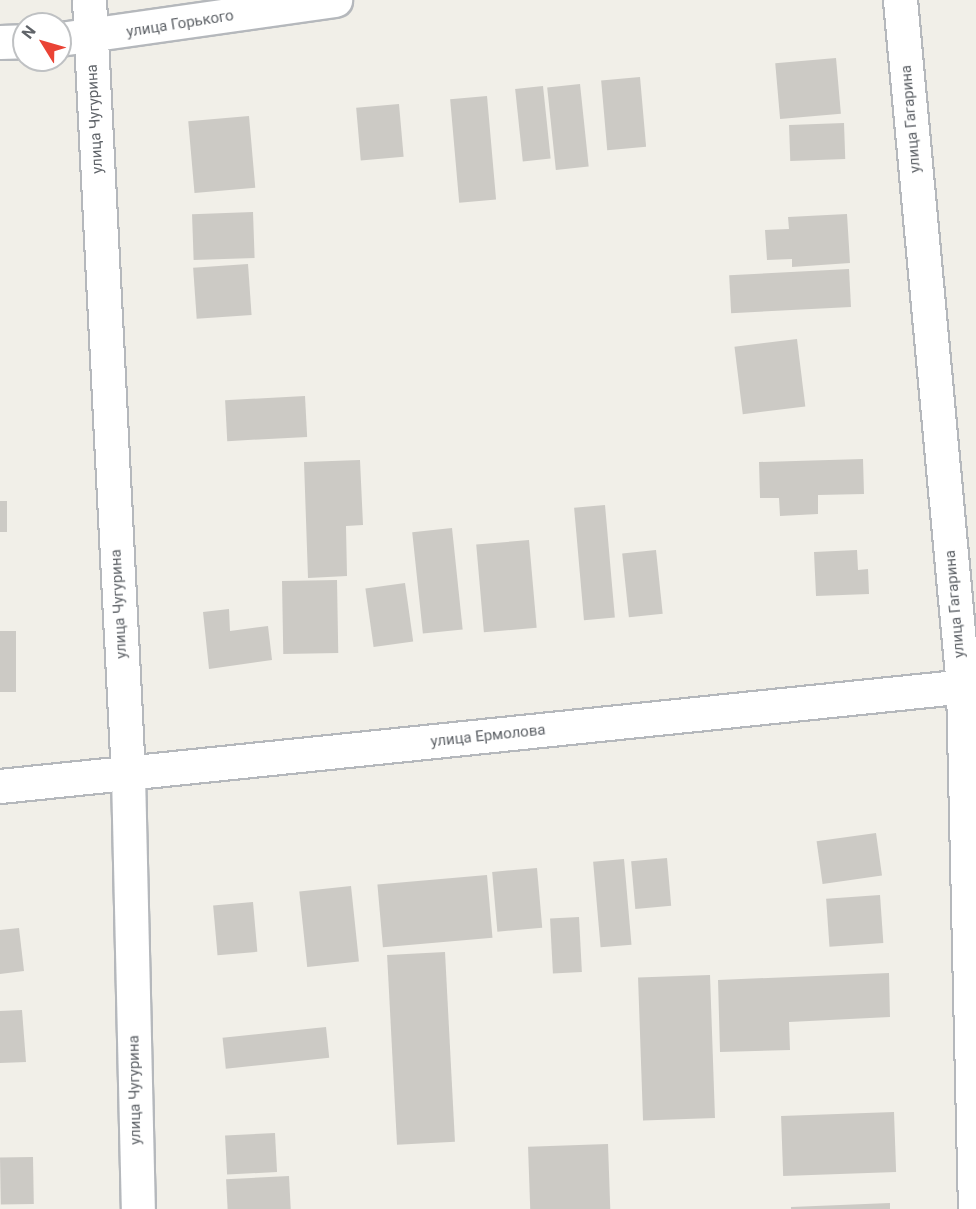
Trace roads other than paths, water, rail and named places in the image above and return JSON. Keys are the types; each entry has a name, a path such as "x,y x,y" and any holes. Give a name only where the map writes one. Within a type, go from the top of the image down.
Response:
{"street":[{"name":"улица Чугурина","path":"89,0 75,38 128,774 138,1209"},
{"name":"улица Горького","path":"75,38 335,0"},
{"name":"улица Гагарина","path":"900,0 969,685 975,1209"},
{"name":"улица Ермолова","path":"0,786 969,685"}]}
